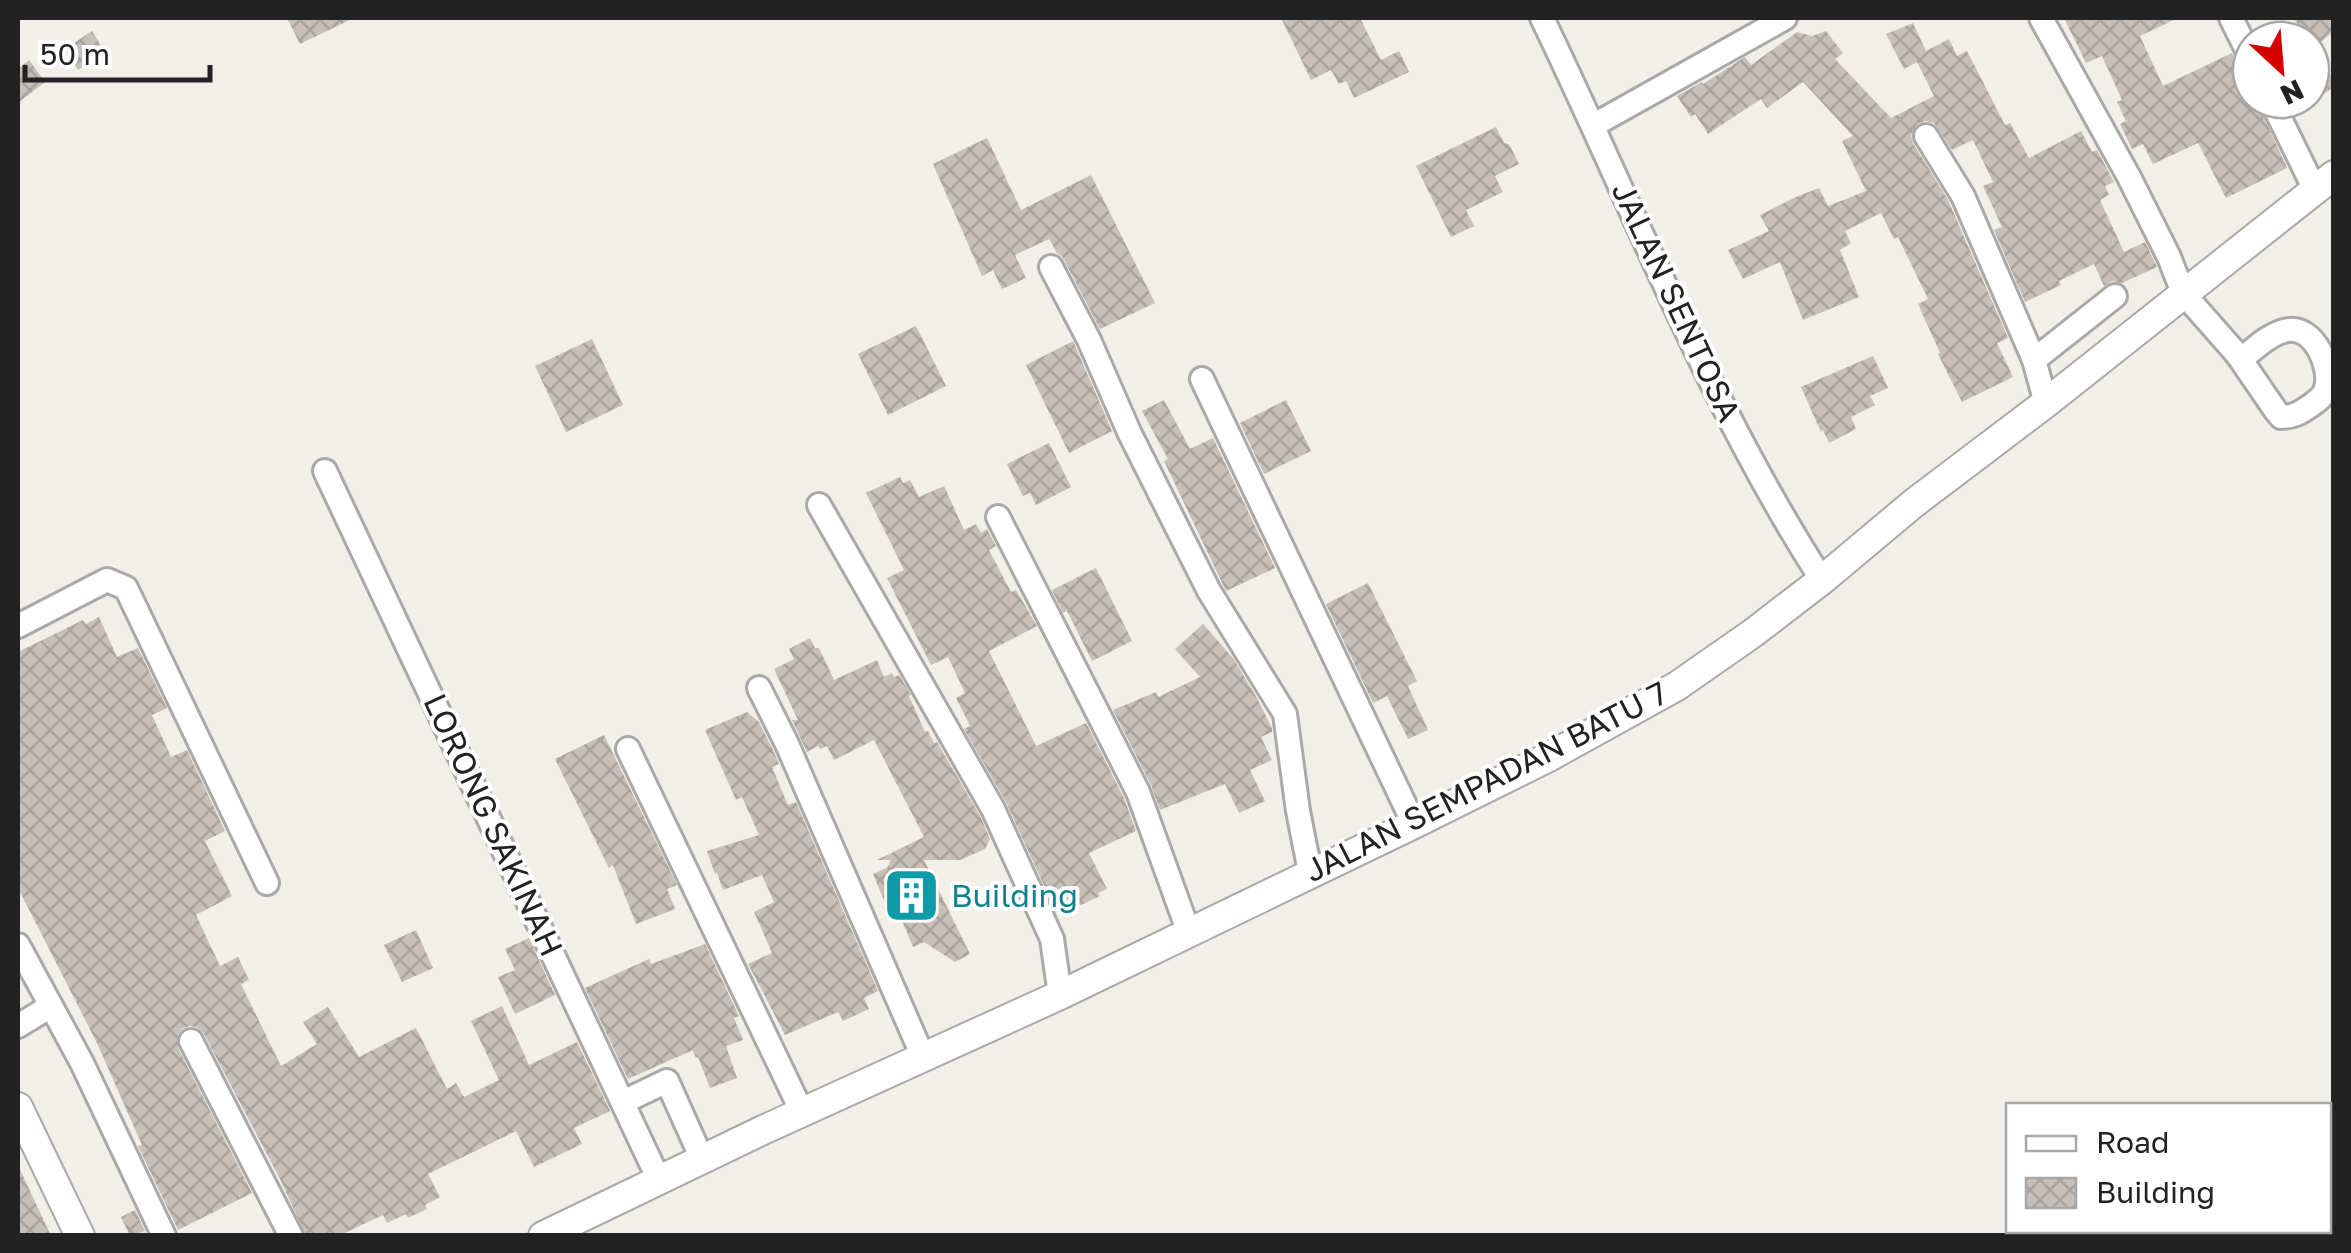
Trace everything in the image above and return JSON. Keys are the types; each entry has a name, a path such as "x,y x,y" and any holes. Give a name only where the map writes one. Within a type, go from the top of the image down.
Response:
{"street":[{"name":"JALAN SENTOSA","path":"1542,18 1674,305 1781,516 1822,580"},
{"path":"1594,125 1784,18"},
{"path":"2041,18 2129,177 2184,293 2241,360"},
{"path":"2284,120 2324,182"},
{"path":"1926,136 1962,196 2034,360 2046,402"},
{"name":"JALAN SEMPADAN BATU 7","path":"543,1236 1414,824 1547,758 1676,686 1822,580 1914,503 2324,182"},
{"path":"1051,268 1209,591 1285,714 1310,872"},
{"path":"2034,360 2115,296"},
{"path":"1202,379 1414,824"},
{"name":"LORONG SAKINAH","path":"325,471 659,1180"},
{"path":"819,505 993,809 1052,939 1060,994"},
{"path":"998,517 1138,792 1188,932"},
{"path":"18,626 107,580 126,588 267,883"},
{"path":"759,688 923,1057"},
{"path":"628,748 802,1112"},
{"path":"18,944 82,1063 164,1236"},
{"path":"18,1026 51,1006"},
{"path":"190,1041 291,1236"},
{"path":"624,1102 667,1081 702,1159"},
{"path":"18,1107 80,1236"}],"building":[{"path":"287,18 354,18 300,44"},
{"path":"1281,18 1360,18 1381,60 1399,51 1409,72 1354,98 1346,81 1339,84 1331,70 1311,80"},
{"path":"2064,18 2178,18 2140,36 2163,86 2231,53 2231,120 2265,120 2287,168 2226,198 2198,143 2153,164 2143,144 2132,149 2120,124 2126,121 2117,102 2122,100 2102,56 2086,63"},
{"path":"2334,18 2334,31 2331,34 2331,20 2295,20"},
{"path":"1913,23 1926,51 1949,39 1957,56 1967,51 2005,125 2010,123 2029,158 2081,131 2092,152 2097,150 2114,182 2105,186 2109,195 2100,200 2124,252 2145,242 2157,267 2122,283 2112,281 2104,286 2094,264 2025,302 1994,230 2002,227 1983,186 1993,182 1973,140 1952,150 1934,123 1917,124 1911,135 1913,143 1948,200 2008,338 1997,343 2013,377 1962,402 1918,304 1928,299 1898,237 1894,239 1881,213 1845,231 1851,243 1840,250 1859,297 1803,320 1780,262 1743,279 1728,250 1769,231 1760,215 1796,197 1819,188 1828,206 1866,191 1842,141 1853,136 1803,82 1767,108 1761,99 1708,134 1677,96 1745,57 1751,65 1797,32 1812,36 1826,31 1843,53 1835,59 1891,118 1934,96 1917,62 1904,69 1886,34"},
{"path":"92,31 105,52 78,70 65,49"},
{"path":"29,60 45,82 18,103 18,69"},
{"path":"1496,127 1519,164 1495,176 1503,192 1466,210 1474,226 1451,237 1416,166"},
{"path":"987,138 1021,210 1091,175 1155,303 1100,329 1049,239 1015,255 1026,278 1002,289 993,270 982,276 933,164"},
{"path":"916,326 946,386 888,415 858,354"},
{"path":"592,339 623,405 566,432 535,366"},
{"path":"1073,341 1112,431 1069,453 1026,365"},
{"path":"1873,356 1888,388 1870,396 1875,405 1851,417 1856,429 1829,443 1801,387"},
{"path":"1164,400 1190,449 1213,438 1275,568 1226,591 1164,461 1168,459 1142,411"},
{"path":"1286,400 1311,451 1264,474 1240,423"},
{"path":"1049,443 1071,487 1036,505 1030,493 1023,496 1007,464"},
{"path":"900,477 903,483 910,480 919,497 944,486 964,530 976,524 981,533 987,529 996,546 989,550 1011,592 1016,590 1037,626 989,651 1036,746 1086,723 1124,798 1136,831 1089,853 1107,889 1064,913 1052,887 1046,890 1006,802 964,729 970,726 956,698 965,693 948,657 931,665 887,578 904,570 866,493"},
{"path":"1096,568 1132,641 1092,661 1052,590"},
{"path":"1368,583 1417,681 1408,686 1428,730 1408,739 1387,696 1373,703 1326,604"},
{"path":"99,617 117,657 138,648 167,708 152,715 171,757 187,750 225,831 205,841 232,896 196,915 220,966 238,957 249,980 241,984 281,1066 317,1044 303,1022 328,1007 359,1057 416,1028 447,1089 456,1083 464,1097 499,1080 471,1021 502,1006 529,1065 577,1042 610,1111 574,1128 582,1144 534,1167 516,1131 428,1174 440,1197 425,1205 427,1209 387,1223 383,1215 338,1236 306,1236 204,1034 191,1026 178,1034 178,1048 252,1193 178,1230 138,1146 142,1145 97,1043 18,888 18,652 83,620 86,624"},
{"path":"1203,624 1233,658 1272,728 1272,732 1261,737 1272,760 1250,770 1265,801 1239,813 1225,784 1160,810 1113,710 1156,692 1158,697 1200,677 1175,649"},
{"path":"810,638 834,680 877,660 884,677 899,675 925,732 937,742 980,816 990,839 985,849 960,860 924,860 970,954 955,962 924,942 913,947 901,918 893,922 873,874 887,868 891,860 877,860 924,837 874,740 834,760 827,746 807,752 792,720 798,720 774,669 794,659 789,649"},
{"path":"747,712 759,722 773,750 779,764 772,767 788,805 796,802 878,991 864,998 869,1009 843,1021 838,1012 785,1035 748,964 772,953 754,912 774,902 762,875 723,890 707,851 759,835 742,797 736,800 705,730"},
{"path":"604,735 677,885 667,889 675,909 636,924 613,865 609,868 555,759"},
{"path":"416,930 433,968 402,982 384,945"},
{"path":"529,938 555,995 515,1014 498,977 515,970 505,949"},
{"path":"705,944 739,1016 734,1018 743,1040 726,1046 737,1078 710,1088 693,1050 628,1079 585,988 649,959 651,964"},
{"path":"18,1165 51,1236 18,1236"},
{"path":"135,1210 145,1231 130,1236 121,1217"}],"place":[{"name":"Building","path":"912,896"}]}
